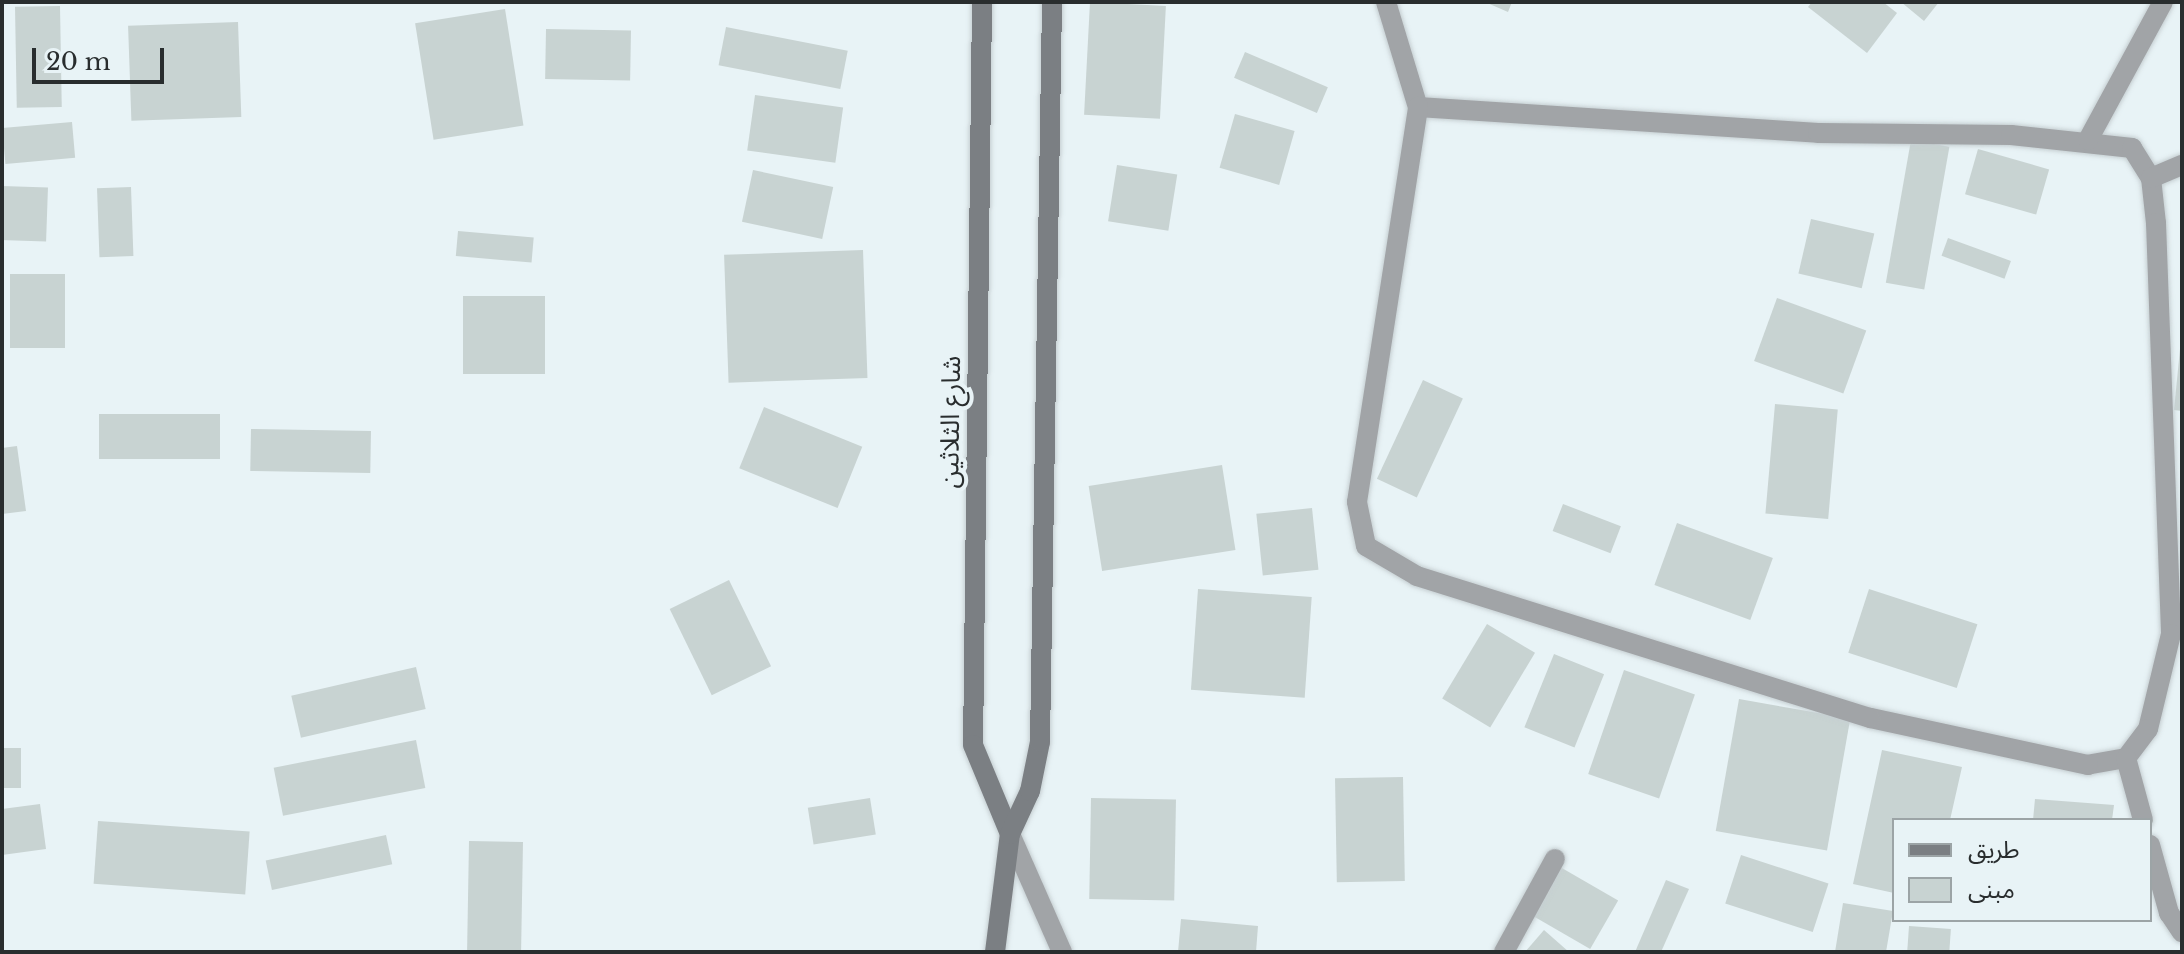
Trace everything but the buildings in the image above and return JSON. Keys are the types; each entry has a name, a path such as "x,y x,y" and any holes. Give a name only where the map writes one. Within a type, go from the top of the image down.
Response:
{"street":[{"name":"شارع الثلاثين","path":"982,2 973,745 1010,834"},
{"name":"شارع الثلاثين","path":"995,952 1010,834 1030,791 1040,742 1052,2"},
{"path":"1386,2 1418,107 1357,502 1366,546 1417,576 1870,718 2088,765 2126,758 2148,729 2171,634 2151,178 2132,148 2088,140 1818,133 1418,107"},
{"path":"2088,140 2163,2"},
{"path":"2151,178 2182,165"},
{"path":"2126,758 2142,818"},
{"path":"1010,834 1062,952"},
{"path":"2152,852 2169,913 2182,932"},
{"path":"1504,952 1555,859"}]}
